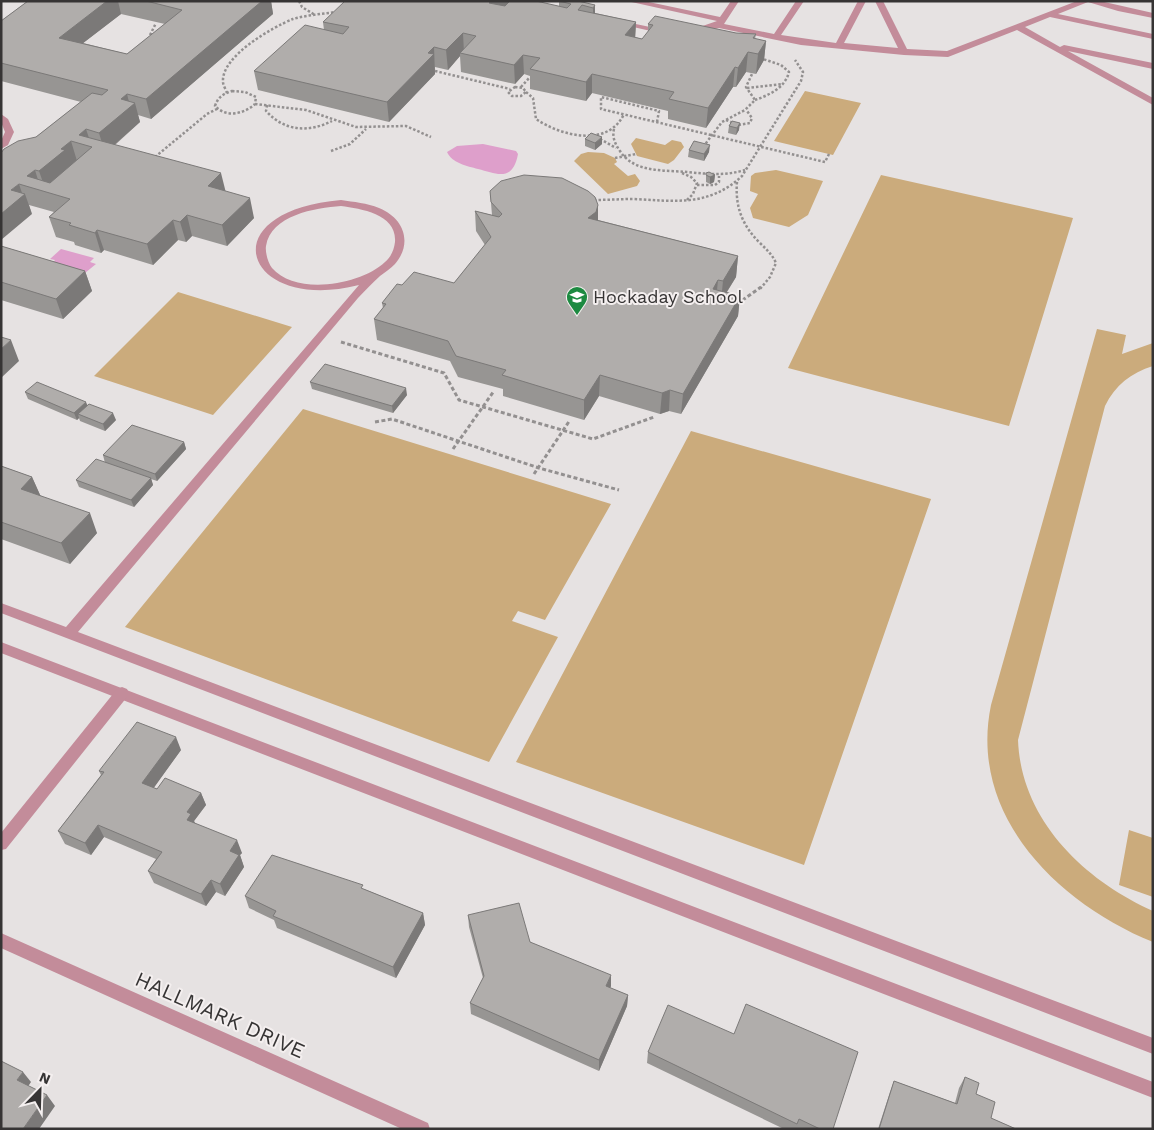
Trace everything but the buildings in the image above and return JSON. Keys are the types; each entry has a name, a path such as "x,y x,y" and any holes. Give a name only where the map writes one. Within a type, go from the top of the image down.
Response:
{"street":[{"path":"631,1 776,37 904,52 948,54 1085,1"},
{"path":"686,34 720,23 736,1"},
{"path":"776,37 800,1"},
{"path":"839,45 862,1"},
{"path":"879,1 904,52"},
{"path":"1091,1 1153,16"},
{"path":"1050,15 1153,37"},
{"path":"608,20 671,32"},
{"path":"1018,27 1153,102"},
{"path":"1056,48 1153,66"},
{"path":"1,117 4,119 10,132 8,141 1,146"},
{"path":"69,633 354,296 375,275 389,265 398,253 401,241 398,229 392,221 370,208 357,205 334,204 296,211 272,226 265,234 261,244 261,256 267,268 278,277 295,284 315,287 336,286 356,282 375,275"},
{"path":"1,608 1153,1046"},
{"path":"1,647 1153,1090"},
{"path":"1,844 122,694"},
{"name":"HALLMARK DRIVE","path":"1,940 422,1129"}],"path":[{"path":"299,1 302,8 315,15"},
{"path":"227,93 222,87 222,76 239,52 288,22 341,11"},
{"path":"152,39 150,35 156,23"},
{"path":"145,42 159,37"},
{"path":"587,199 686,201 724,192 737,182 800,81 803,72 800,64 794,59 794,54"},
{"path":"701,150 711,135 726,120 747,112 755,100 774,94 788,76 786,69 768,60 755,57"},
{"path":"435,71 510,89 521,88 533,98 534,114 540,122 557,129 605,141 618,149"},
{"path":"746,88 752,74"},
{"path":"475,80 478,77"},
{"path":"521,88 530,77"},
{"path":"748,81 756,86"},
{"path":"746,88 783,84"},
{"path":"746,88 755,100"},
{"path":"510,89 509,93 515,96 523,95 526,92"},
{"path":"240,91 252,94 257,100 252,108 240,113 227,113 217,109 215,106 217,98 227,93 240,91"},
{"path":"657,122 659,111 600,97 601,108 624,114 657,122 711,135 825,162 829,154"},
{"path":"256,104 301,110 333,121 367,129 407,126 431,137"},
{"path":"267,105 266,110 272,118 288,127 307,129 327,125 333,121"},
{"path":"155,156 194,124 217,109"},
{"path":"726,120 738,125 750,123 752,118 747,112"},
{"path":"624,114 614,129 613,138 624,157 636,165 647,168 720,176 745,170"},
{"path":"331,150 350,144 367,129"},
{"path":"585,135 604,133 614,129"},
{"path":"615,158 636,154"},
{"path":"680,172 696,180 697,185"},
{"path":"697,185 715,185 719,182 720,176"},
{"path":"731,308 761,288 770,279 776,263 770,252 757,241 738,213 735,198 737,182"},
{"path":"686,201 697,185"},
{"path":"334,340 444,374 459,400 593,439 654,417"},
{"path":"453,449 494,391"},
{"path":"374,422 392,419 538,468 619,490"},
{"path":"534,474 570,420"}],"shaded area":[{"path":"805,91 861,103 833,155 774,141"},
{"path":"636,138 665,145 672,140 681,142 684,147 674,160 668,164 637,156 631,144"},
{"path":"483,144 516,151 518,154 516,163 512,169 503,174 498,174 469,167 452,159 447,152 457,146"},
{"path":"588,152 604,153 615,158 617,162 614,164 628,176 635,174 640,181 637,186 608,194 574,161 581,154"},
{"path":"776,170 823,181 808,215 789,227 753,218 750,208 758,194 750,191 751,176 755,173"},
{"path":"881,175 1073,218 1009,426 788,368"},
{"path":"61,249 94,258 90,262 96,264 85,273 52,264 55,260 50,259"},
{"path":"178,292 292,327 213,415 94,376"},
{"path":"1097,329 1126,335 1122,354 1153,343 1153,366 1138,372 1124,381 1105,406 1018,740 1022,769 1031,796 1044,821 1061,844 1081,864 1103,882 1153,911 1153,942 1118,925 1084,904 1054,879 1028,850 1007,818 993,783 987,745 991,705"},
{"path":"303,409 611,504 545,620 518,611 512,621 558,637 489,762 125,627"},
{"path":"691,431 931,499 804,865 516,762"},
{"path":"1129,830 1153,838 1153,897 1119,885"}],"place":[{"name":"Hockaday School","path":"577,316"}]}
